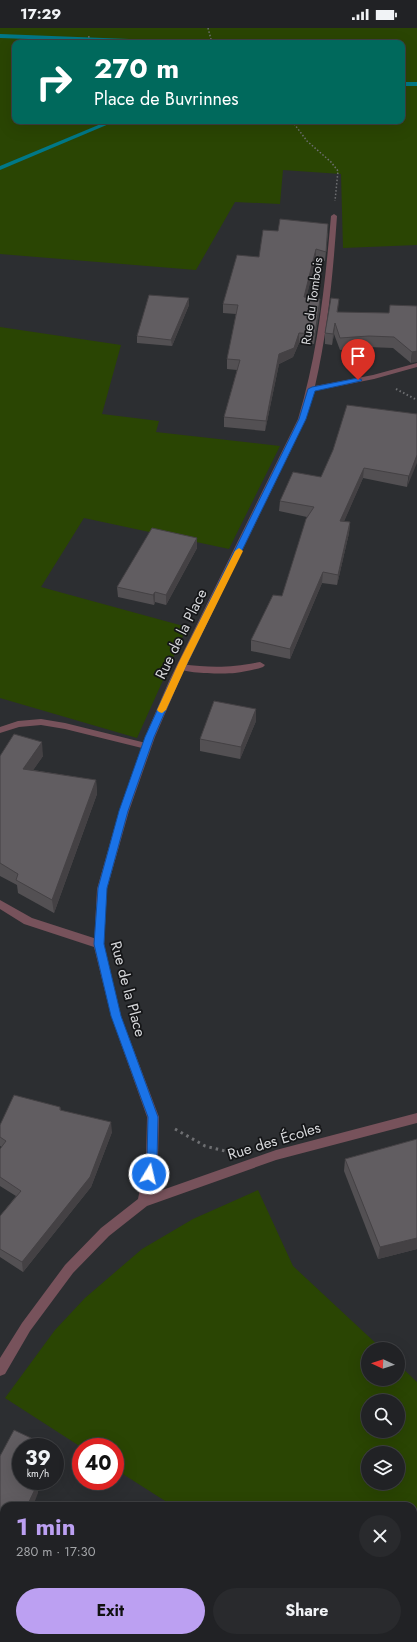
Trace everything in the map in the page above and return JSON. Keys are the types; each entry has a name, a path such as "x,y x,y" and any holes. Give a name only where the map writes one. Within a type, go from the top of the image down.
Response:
{"street":[{"name":"Rue du Tombois","path":"312,389 329,279 334,216"},
{"path":"312,389 374,377 417,365"},
{"name":"Rue de la Place","path":"143,1202 152,1159 153,1117 116,1016 99,944 102,888 124,811 146,746 181,667 302,419 312,389"},
{"path":"181,667 205,670 235,670 260,665"},
{"path":"0,730 18,724 41,722 65,726 146,746"},
{"path":"0,904 28,921 99,944"},
{"name":"Rue des Écoles","path":"0,1370 26,1327 69,1269 105,1232 143,1202 276,1155 417,1118"}],"path":[{"path":"208,28 211,40"},
{"path":"88,40 89,36"},
{"path":"294,124 307,141 331,162 338,171 334,216"},
{"path":"153,1117 205,1146 227,1151"}],"green space":[{"path":"0,28 417,28 417,245 343,248 341,174 283,170 280,204 235,202 196,270 0,254"},
{"path":"0,327 121,345 102,414 159,421 156,432 280,446 229,549 84,518 41,587 187,627 137,738 0,698"},
{"path":"258,1190 293,1266 374,1342 361,1342 361,1386 405,1386 405,1371 417,1382 417,1502 167,1502 124,1475 124,1438 72,1438 72,1441 5,1398 55,1330 85,1298 142,1249 193,1219"}],"building":[{"path":"280,219 328,224 326,252 316,249 304,297 320,299 315,334 299,333 294,348 279,354 266,421 224,417 240,360 227,359 238,305 223,304 237,255 259,257 263,230 278,231"},
{"path":"149,295 189,298 171,340 137,336"},
{"path":"331,298 339,299 337,312 389,313 390,305 417,306 417,351 412,352 394,337 369,336 340,338 335,323 333,334 325,333"},
{"path":"347,405 417,414 417,455 409,476 364,468 340,521 350,522 338,575 323,572 290,649 251,640 273,595 282,596 306,519 314,507 280,501 293,472 321,477 333,450"},
{"path":"152,528 197,538 166,595 155,592 153,595 117,587"},
{"path":"214,701 256,709 241,747 200,739"},
{"path":"14,734 42,742 23,769 96,780 52,900 16,880 18,874 0,863 0,756"},
{"path":"14,1095 60,1107 60,1110 111,1122 90,1177 22,1262 0,1249 0,1216 21,1191 0,1177 0,1149 6,1141 0,1137 0,1125"},
{"path":"417,1139 417,1238 380,1247 345,1159"},
{"path":"14,1430 31,1438 12,1438 12,1490 35,1490 29,1502 0,1502 0,1456"}],"waterway":[{"path":"0,36 103,40"},
{"path":"405,84 417,84"},
{"path":"0,168 106,124"}],"slow traffic":[{"path":"162,710 181,667 239,551"}],"route":[{"path":"149,1174 152,1159 153,1117 116,1016 99,944 102,888 124,811 150,737 174,682 302,419 312,389 358,380"}]}
